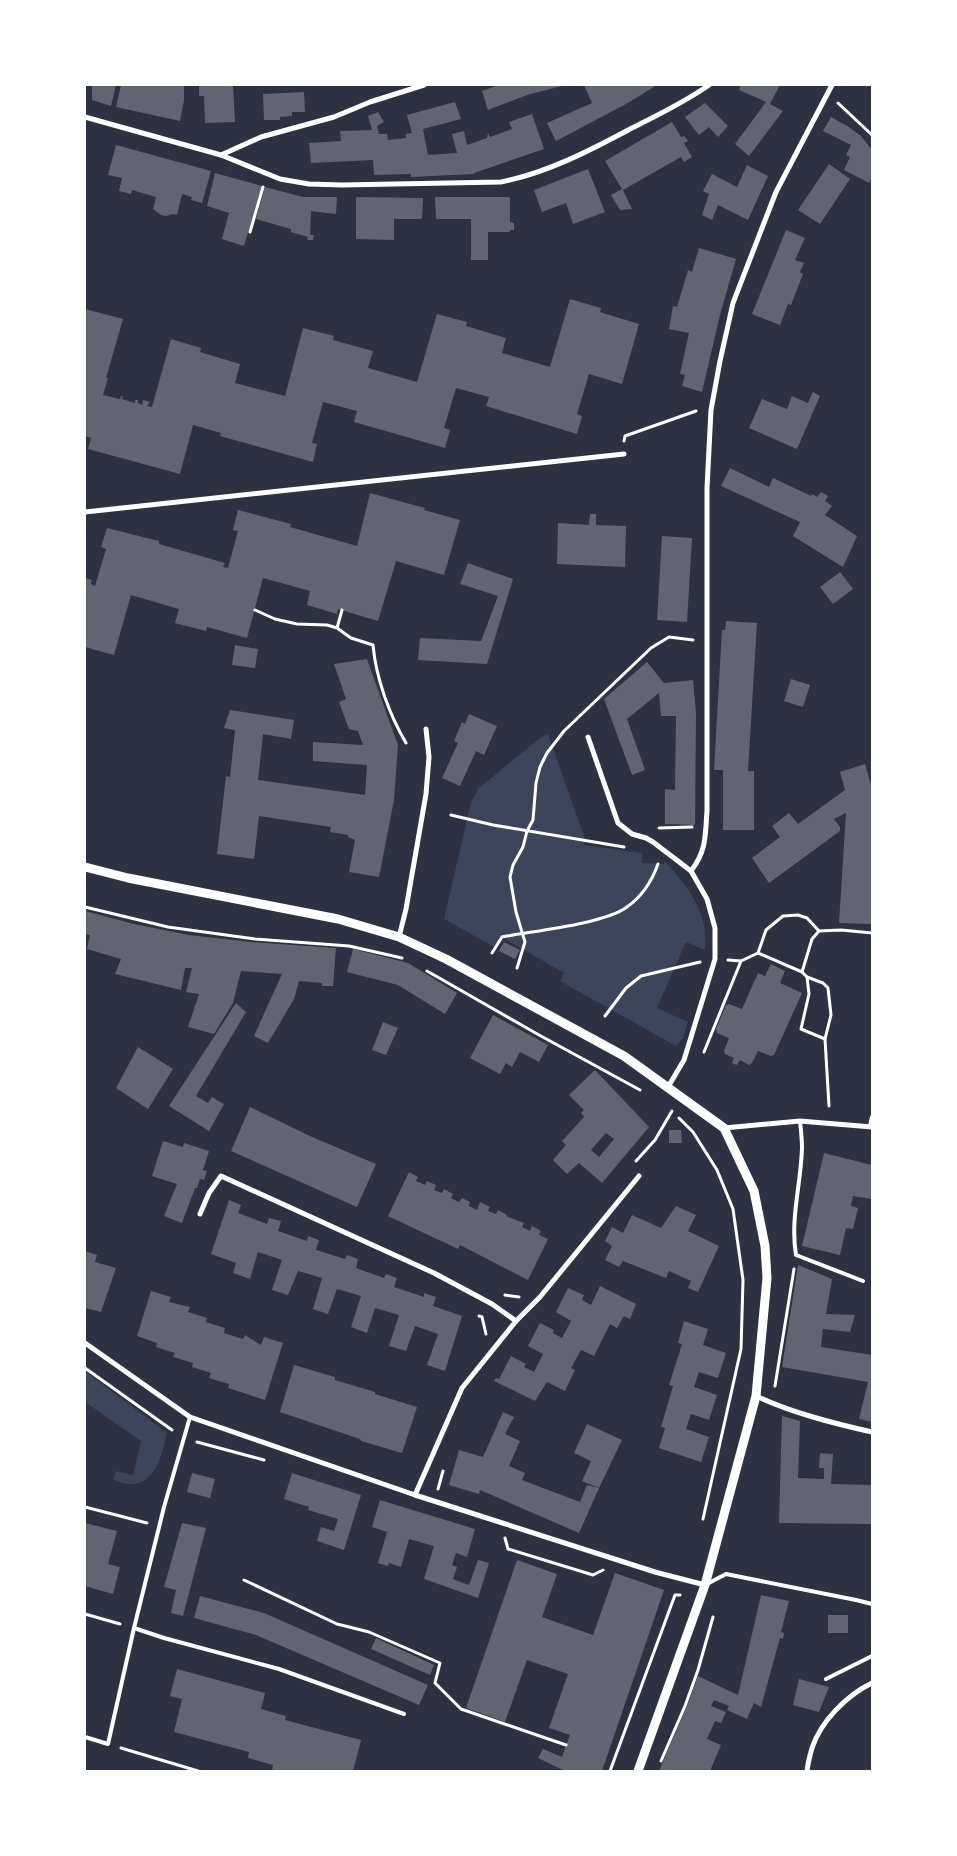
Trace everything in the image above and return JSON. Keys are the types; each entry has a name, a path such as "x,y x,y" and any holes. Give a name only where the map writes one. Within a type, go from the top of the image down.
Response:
{"street":[{"path":"221,155 261,137 334,117 370,102 424,85"},
{"path":"85,116 221,155 280,179 309,184 492,183 525,178 608,141 691,98 709,85"},
{"path":"691,871 700,859 705,845 707,811 707,488 711,410 733,303 776,192 832,85"},
{"path":"85,512 624,454"},
{"path":"399,937 406,909 426,794 429,757 426,729"},
{"path":"588,737 618,823 632,834 646,838 659,846 691,871 707,899 715,928 715,959 684,1060 668,1087"},
{"path":"85,867 128,878 338,919 399,937 446,959 624,1056 724,1128 754,1191 764,1246 767,1278 756,1396 705,1585 638,1771"},
{"path":"724,1128 800,1121 871,1126"},
{"path":"200,1214 221,1176 434,1273 492,1304 516,1321"},
{"path":"415,1496 462,1388 516,1321 540,1298 639,1176"},
{"path":"85,1343 190,1417 415,1496 655,1572 705,1585"},
{"path":"756,1396 784,1409 872,1432"},
{"path":"807,1771 813,1747 824,1727 840,1706 862,1688 872,1683"}],"lane":[{"path":"871,1126 872,1117"},
{"path":"800,1121 802,1147 794,1222 796,1255 863,1281"},
{"path":"85,1738 108,1744 134,1628 190,1417"},
{"path":"705,1585 726,1574 872,1604"},
{"path":"134,1628 279,1669 404,1714"},
{"path":"826,1680 872,1656"}],"path":[{"path":"828,93 864,125 872,135"},
{"path":"250,232 267,174"},
{"path":"624,454 625,436 704,408 711,410"},
{"path":"255,610 275,619 297,624 327,625 337,628 351,638 374,645 376,670 397,728 406,743"},
{"path":"337,628 342,610"},
{"path":"517,968 525,942 524,933 516,912 510,877 513,865 523,847 527,831 533,820 536,783 540,767 547,753 564,731 651,648 669,637 706,642"},
{"path":"451,815 527,831 642,850 659,846"},
{"path":"492,953 502,937 588,921 626,908 638,898 654,876 658,863 659,827 706,828"},
{"path":"85,907 168,927 255,940 349,946 408,960"},
{"path":"605,1016 626,988 641,976 715,959 741,961 758,953 766,930 783,916 798,915 807,918 819,931"},
{"path":"802,972 812,939 819,931 841,930 872,933"},
{"path":"758,953 802,972 807,977 823,982 828,988 831,1015 825,1040 828,1106"},
{"path":"702,1056 741,961"},
{"path":"425,969 648,1095"},
{"path":"807,977 808,994 801,1029 825,1040"},
{"path":"664,1106 673,1111 692,1132 718,1170 733,1209 743,1280 741,1349 703,1521"},
{"path":"639,1176 629,1169 655,1140 673,1111"},
{"path":"792,1275 796,1255"},
{"path":"504,1295 520,1297 526,1294"},
{"path":"474,1313 482,1317 487,1333 482,1340"},
{"path":"85,1368 183,1439"},
{"path":"443,1471 447,1462"},
{"path":"85,1507 160,1526"},
{"path":"244,1580 337,1624 369,1632 440,1663 435,1683 461,1709 566,1746"},
{"path":"610,1771 676,1595 683,1595 688,1580"},
{"path":"660,1763 685,1706 698,1670 714,1613"},
{"path":"85,1614 134,1628"},
{"path":"108,1744 198,1771"}],"shaded area":[{"path":"548,734 585,839 584,845 642,853 642,863 664,864 665,861 694,899 702,917 705,929 705,950 686,942 657,1008 688,1022 683,1038 676,1046 560,981 564,973 502,937 500,937 494,947 444,919 471,802 479,788 540,738"},
{"path":"85,1371 167,1433 157,1466 153,1473 140,1482 127,1484 113,1479 116,1471 133,1475 141,1441 85,1402"}],"building":[{"path":"92,85 116,85 111,106 92,100"},
{"path":"121,85 184,85 184,100 180,121 116,107"},
{"path":"199,85 233,85 235,122 205,123 204,96 199,96"},
{"path":"499,85 562,86 527,95 488,110 482,91"},
{"path":"584,85 657,85 626,104 556,141 547,123 592,103"},
{"path":"741,85 780,85 770,104 783,111 749,156 735,144 766,102 739,90"},
{"path":"304,92 305,112 292,112 292,116 280,117 280,120 264,120 263,94"},
{"path":"455,102 461,119 423,129 428,155 457,153 452,134 464,131 467,145 487,138 488,133 490,137 512,129 509,122 532,114 544,149 474,174 411,177 411,174 374,175 373,160 311,163 309,143 341,141 340,131 372,130 368,116 378,112 384,122 377,126 379,134 387,134 388,140 406,138 406,134 412,133 407,115"},
{"path":"705,103 728,126 718,137 709,127 699,135 685,117"},
{"path":"831,117 861,136 872,150 872,177 869,183 844,170 850,157 846,155 851,145 823,131"},
{"path":"672,122 681,137 684,136 688,141 684,143 692,157 684,162 681,157 623,190 632,209 620,210 611,195 622,189 605,161"},
{"path":"116,145 211,171 202,203 191,200 192,197 182,194 177,215 166,216 153,209 156,197 132,190 131,194 119,191 122,178 108,175"},
{"path":"829,164 850,179 820,224 798,210"},
{"path":"747,165 768,176 748,220 718,205 712,220 702,215 709,194 703,191 712,174 737,187"},
{"path":"588,169 605,212 573,224 566,203 542,212 534,190"},
{"path":"215,173 262,186 244,246 222,239 229,213 207,206"},
{"path":"265,187 303,197 337,197 336,214 311,211 310,235 314,235 313,240 307,240 308,237 291,232 291,229 256,219"},
{"path":"356,197 423,198 422,219 394,219 394,240 356,239"},
{"path":"435,197 510,197 510,222 514,223 514,230 510,230 510,232 488,232 488,260 471,260 471,219 436,219"},
{"path":"786,230 805,238 795,260 804,263 800,272 803,274 791,305 788,304 780,325 752,314"},
{"path":"699,248 736,259 720,315 702,392 682,386 685,375 680,374 689,333 669,329 673,306 677,307 688,270 692,272"},
{"path":"570,299 601,308 600,312 639,324 622,384 589,374 577,414 582,416 577,434 486,406 489,397 456,388 444,428 450,430 445,448 354,422 357,411 323,402 312,443 317,444 313,462 220,436 221,433 193,425 180,474 88,449 91,438 85,436 85,309 123,319 103,395 120,399 123,396 122,399 135,403 135,400 138,400 138,403 142,405 143,400 150,402 147,406 152,407 171,339 201,348 200,352 240,364 235,383 285,396 303,328 334,336 333,340 373,351 368,368 417,382 437,314 467,322 466,326 506,338 502,353 550,367"},
{"path":"813,392 820,396 797,449 749,428 762,399 787,409 792,396 808,403"},
{"path":"730,468 769,487 773,478 811,496 812,494 817,497 821,492 828,496 825,501 832,506 825,515 857,536 843,567 793,536 800,522 721,486"},
{"path":"370,493 460,520 444,575 396,561 378,621 338,609 337,614 307,605 310,591 263,578 247,638 207,627 206,631 175,623 179,609 131,595 114,655 85,647 85,578 92,580 91,584 95,586 106,549 101,547 107,528 159,541 159,544 225,563 223,567 228,568 238,531 233,530 238,510 291,524 290,527 357,546"},
{"path":"590,514 596,514 596,525 626,526 625,567 557,564 558,523 589,525"},
{"path":"662,536 692,538 687,622 657,620"},
{"path":"468,563 513,579 487,664 418,660 420,638 481,641 498,596 460,584"},
{"path":"840,572 853,589 833,604 820,587"},
{"path":"726,621 757,623 748,771 754,771 754,830 723,830 723,770 714,770 722,630 725,630"},
{"path":"235,645 258,649 255,668 232,665"},
{"path":"367,659 398,745 394,800 379,877 349,872 355,840 348,837 348,835 330,832 331,827 259,816 254,859 217,854 226,776 230,777 235,730 224,728 230,710 294,720 291,739 263,734 258,780 365,795 367,765 313,761 313,742 363,745 358,731 349,729 339,702 346,699 334,664"},
{"path":"647,662 664,683 693,680 696,713 695,825 665,824 665,789 675,790 676,716 661,716 659,693 627,719 645,770 632,775 604,699"},
{"path":"791,679 810,685 803,707 784,701"},
{"path":"469,714 497,726 484,755 476,751 460,786 442,778 458,743 454,741 462,722 465,724"},
{"path":"865,764 872,789 872,924 839,923 846,813 834,819 840,827 840,831 769,883 752,858 780,837 772,826 789,813 798,824 845,790 840,772"},
{"path":"85,911 134,924 189,935 250,942 336,948 333,986 322,986 322,983 299,981 294,999 268,1043 254,1036 282,974 241,971 233,1003 214,1034 188,1027 199,994 186,992 192,968 185,968 181,990 115,974 121,959 87,949 90,935 85,934"},
{"path":"504,942 520,950 515,959 499,951"},
{"path":"353,949 408,963 457,993 445,1014 398,985 347,972"},
{"path":"771,964 785,971 780,983 802,993 774,1055 771,1056 758,1051 749,1065 740,1060 737,1065 734,1064 732,1063 734,1058 725,1054 724,1051 729,1038 717,1033 716,1029 726,1005 729,1004 742,1009 758,973 765,976"},
{"path":"236,1003 246,1012 196,1096 208,1103 212,1097 224,1104 209,1131 169,1106"},
{"path":"493,1015 548,1045 539,1062 520,1052 512,1067 506,1063 500,1074 470,1058"},
{"path":"383,1022 398,1028 386,1055 372,1050"},
{"path":"138,1047 173,1069 148,1109 116,1088"},
{"path":"595,1070 649,1127 602,1183 579,1163 567,1174 553,1160 566,1145 562,1141 584,1117 581,1113 584,1110 569,1095","holes":["606,1133 614,1139 599,1157 591,1150"]},
{"path":"250,1107 312,1137 376,1164 357,1207 231,1151"},
{"path":"669,1130 681,1130 682,1143 669,1143"},
{"path":"163,1141 183,1147 184,1143 209,1151 203,1170 207,1171 204,1180 200,1179 197,1188 195,1188 182,1223 164,1216 177,1184 152,1176"},
{"path":"824,1153 872,1165 872,1199 853,1196 851,1206 858,1208 853,1229 846,1228 840,1255 802,1246"},
{"path":"409,1172 418,1177 416,1181 425,1185 427,1181 436,1185 434,1190 442,1193 444,1189 453,1194 451,1198 459,1202 462,1198 470,1202 469,1206 477,1210 480,1202 490,1207 488,1211 496,1214 498,1210 506,1216 524,1223 522,1227 530,1231 532,1226 541,1231 539,1235 548,1239 528,1280 460,1245 458,1249 388,1216"},
{"path":"229,1200 241,1205 238,1213 267,1224 269,1218 281,1221 278,1231 307,1241 308,1236 319,1240 316,1250 345,1259 347,1255 358,1259 356,1268 384,1278 386,1274 397,1278 394,1287 424,1297 424,1293 436,1297 433,1306 462,1316 445,1371 427,1365 438,1334 415,1326 406,1351 389,1346 399,1315 375,1308 367,1333 351,1327 361,1296 337,1289 328,1314 313,1309 322,1278 298,1271 288,1295 272,1290 282,1260 258,1252 250,1279 233,1273 236,1263 211,1254"},
{"path":"676,1206 696,1215 688,1231 719,1246 698,1292 688,1288 691,1281 669,1271 666,1278 623,1261 619,1267 605,1260 612,1246 605,1241 612,1227 623,1233 632,1215 661,1228"},
{"path":"85,1251 97,1255 95,1262 116,1268 101,1312 85,1308"},
{"path":"798,1265 832,1279 826,1314 855,1315 850,1332 823,1329 821,1347 872,1355 872,1422 859,1419 868,1382 782,1367"},
{"path":"600,1286 636,1304 630,1319 624,1316 617,1328 610,1324 594,1356 581,1350 571,1368 575,1370 565,1391 547,1382 535,1401 494,1381 496,1378 499,1379 511,1356 526,1364 524,1367 534,1372 543,1354 528,1346 540,1323 554,1330 553,1333 562,1338 571,1321 556,1312 568,1288 584,1295 582,1300 591,1305"},
{"path":"151,1291 171,1297 169,1302 190,1307 188,1312 207,1318 206,1322 225,1328 224,1333 243,1339 245,1335 261,1345 264,1337 283,1343 265,1400 228,1388 229,1384 209,1378 211,1373 192,1367 193,1363 173,1357 175,1353 156,1347 157,1343 137,1336"},
{"path":"684,1321 708,1329 703,1345 726,1353 718,1378 699,1372 694,1387 717,1395 709,1420 691,1414 686,1429 709,1437 701,1462 659,1448 665,1428 661,1427 673,1386 669,1385 682,1344 678,1343"},
{"path":"294,1365 335,1377 335,1380 417,1407 402,1453 361,1441 360,1439 280,1412"},
{"path":"503,1412 514,1417 505,1434 520,1441 509,1466 525,1473 522,1480 580,1502 587,1485 599,1488 579,1533 480,1490 479,1494 449,1485 459,1450 483,1457"},
{"path":"782,1416 800,1421 798,1478 824,1479 824,1468 819,1468 820,1453 833,1454 831,1484 872,1485 872,1524 779,1523"},
{"path":"587,1424 622,1440 599,1488 582,1481 591,1461 574,1453"},
{"path":"192,1473 215,1479 210,1498 187,1492"},
{"path":"292,1473 361,1495 344,1550 317,1541 321,1527 334,1531 338,1519 308,1510 309,1507 284,1499"},
{"path":"380,1500 475,1529 467,1557 456,1553 452,1565 457,1567 453,1579 469,1585 478,1560 489,1563 478,1598 424,1579 434,1546 409,1539 401,1567 389,1563 388,1566 378,1563 387,1532 372,1527"},
{"path":"85,1523 117,1531 108,1564 120,1567 113,1594 85,1586"},
{"path":"182,1523 206,1528 183,1616 171,1613 176,1590 164,1587"},
{"path":"517,1560 557,1574 542,1617 593,1635 615,1573 664,1590 602,1771 565,1771 538,1758 543,1749 562,1757 570,1735 549,1728 568,1674 527,1660 505,1722 466,1708"},
{"path":"761,1595 789,1601 781,1632 784,1633 783,1639 780,1638 761,1707 754,1703 747,1719 727,1710 729,1706 714,1700 711,1706 726,1712 721,1723 715,1721 707,1739 721,1745 710,1771 659,1771 698,1676 738,1695"},
{"path":"200,1596 264,1613 428,1685 419,1705 256,1635 194,1618"},
{"path":"828,1615 848,1615 848,1633 828,1633"},
{"path":"376,1638 434,1665 430,1675 371,1649"},
{"path":"177,1669 265,1693 261,1709 286,1716 285,1720 361,1740 353,1771 272,1771 273,1765 248,1758 249,1752 174,1732 182,1699 170,1696"},
{"path":"799,1679 829,1687 819,1712 793,1705"}]}
